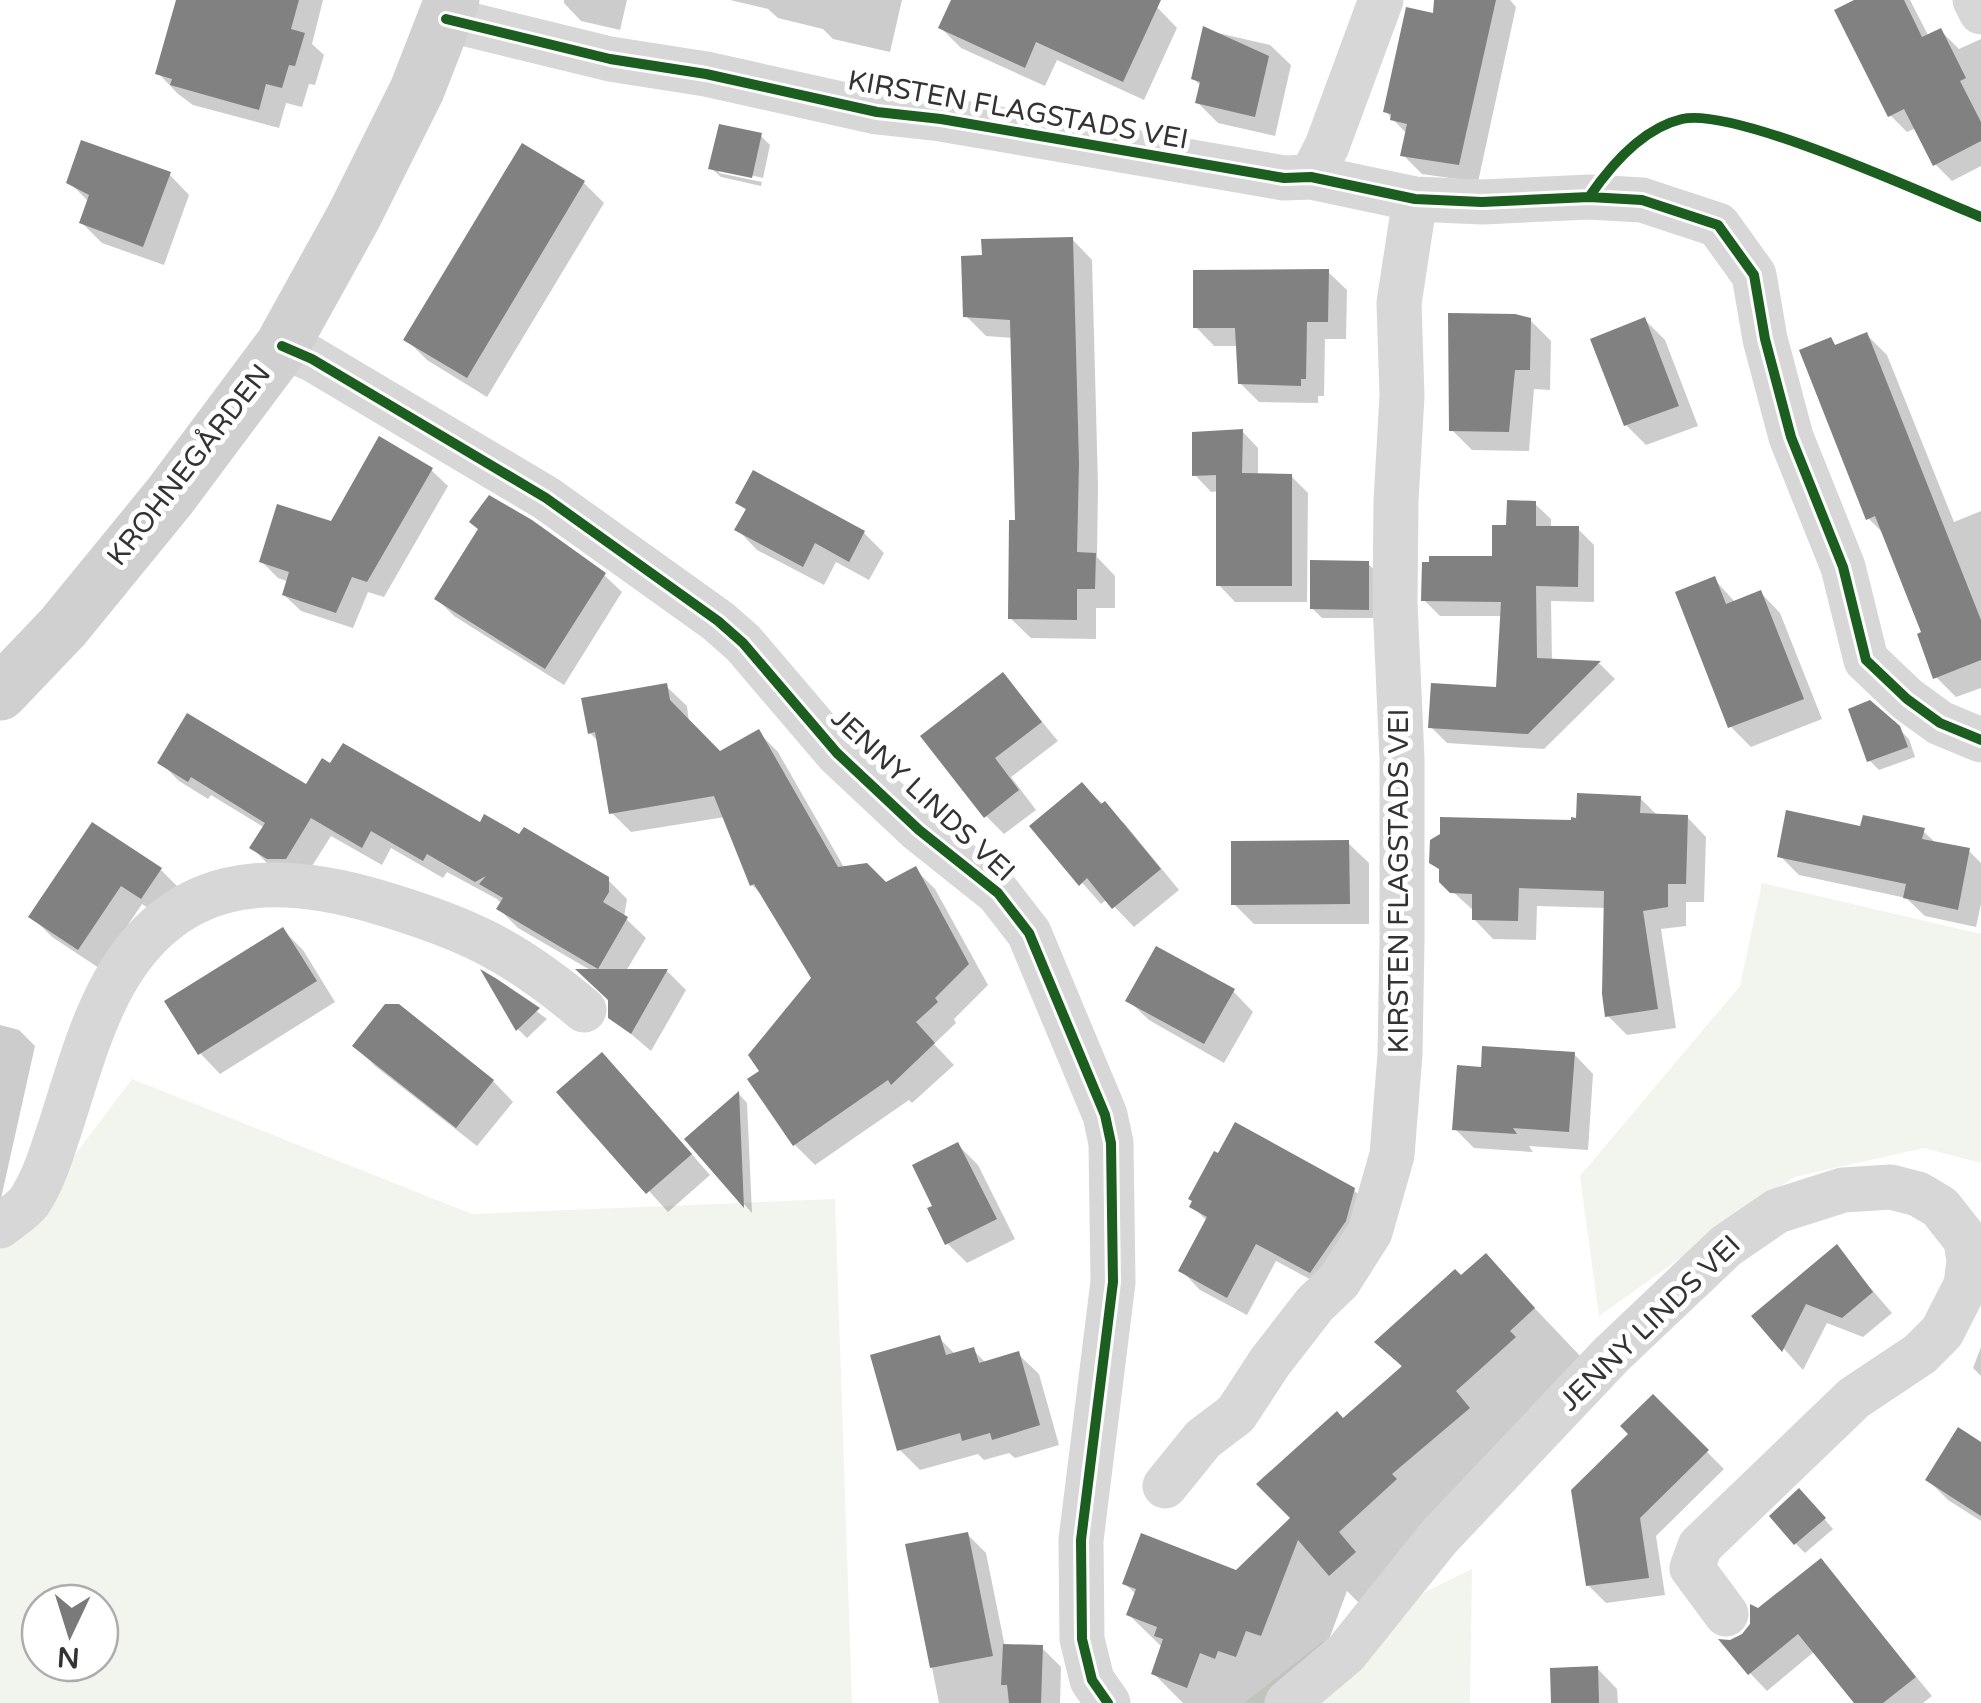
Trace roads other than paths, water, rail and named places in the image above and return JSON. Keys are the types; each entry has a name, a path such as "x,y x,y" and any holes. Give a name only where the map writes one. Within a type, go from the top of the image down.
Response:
{"main road":[{"name":"KROHNEGÅRDEN","path":"0,693 63,627 170,496 282,346 354,216 417,90 449,10"}],"street":[{"path":"1311,177 1327,146 1381,0"},
{"path":"1976,0 1981,12"},
{"name":"KIRSTEN FLAGSTADS VEI","path":"449,10 610,59 706,74 877,112 941,119 1284,178 1311,177 1416,199 1482,202 1589,196 1642,200 1718,225 1754,274 1765,340 1791,437 1844,567 1866,660 1907,699 1940,723 1981,740"},
{"name":"KIRSTEN FLAGSTADS VEI","path":"1165,1486 1203,1439 1236,1414 1270,1362 1339,1281 1370,1232 1392,1155 1400,1054 1402,942 1402,759 1395,603 1402,396 1400,303 1416,199"},
{"name":"JENNY LINDS VEI","path":"282,346 380,398 546,498 718,621 837,753 919,830 998,893 1029,933 1082,1054 1112,1143 1114,1282 1082,1540 1082,1639 1092,1680 1108,1703"},
{"path":"0,1226 27,1206 44,1176 79,1068 114,984 153,929 178,910 214,894 243,885 298,885 339,890 441,920 480,936 539,972 584,1010"},
{"name":"JENNY LINDS VEI","path":"1287,1703 1346,1653 1439,1537 1611,1354 1726,1246 1777,1211 1817,1196 1891,1187 1918,1194 1940,1207 1966,1240 1966,1285 1942,1332 1920,1354 1854,1398 1700,1546 1692,1568 1726,1614"}]}
